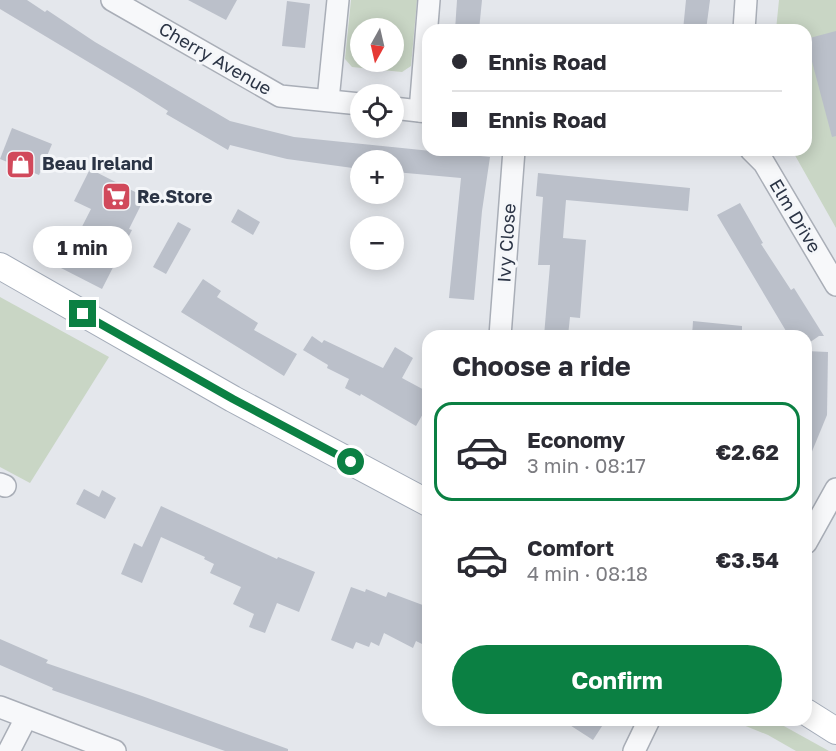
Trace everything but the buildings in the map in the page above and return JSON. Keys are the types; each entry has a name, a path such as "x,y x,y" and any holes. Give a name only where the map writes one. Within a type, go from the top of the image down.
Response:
{"main road":[{"path":"0,266 233,399 422,500"},
{"path":"812,716 836,731"}],"street":[{"name":"Cherry Avenue","path":"111,0 280,96 350,103"},
{"path":"328,100 338,0"},
{"path":"428,24 429,0"},
{"path":"744,24 746,0"},
{"path":"404,109 422,112"},
{"name":"Ivy Close","path":"500,330 514,156"},
{"name":"Elm Drive","path":"757,156 764,163 836,285"},
{"path":"812,532 836,489"},
{"path":"0,707 115,751"},
{"path":"9,751 26,718"},
{"path":"634,751 646,726"}],"green space":[{"path":"351,0 417,0 411,66 404,71 404,18 350,18 350,65 345,59"},
{"path":"779,0 836,0 836,228 795,156 812,156 812,24 777,24"},
{"path":"0,297 109,357 30,483 0,467"},
{"path":"746,726 784,726 829,751 796,751 768,735"}],"place":[{"name":"Beau Ireland","path":"21,164"},
{"name":"Re.Store","path":"116,197"}],"route":[{"path":"83,314 233,399 351,462"}]}
